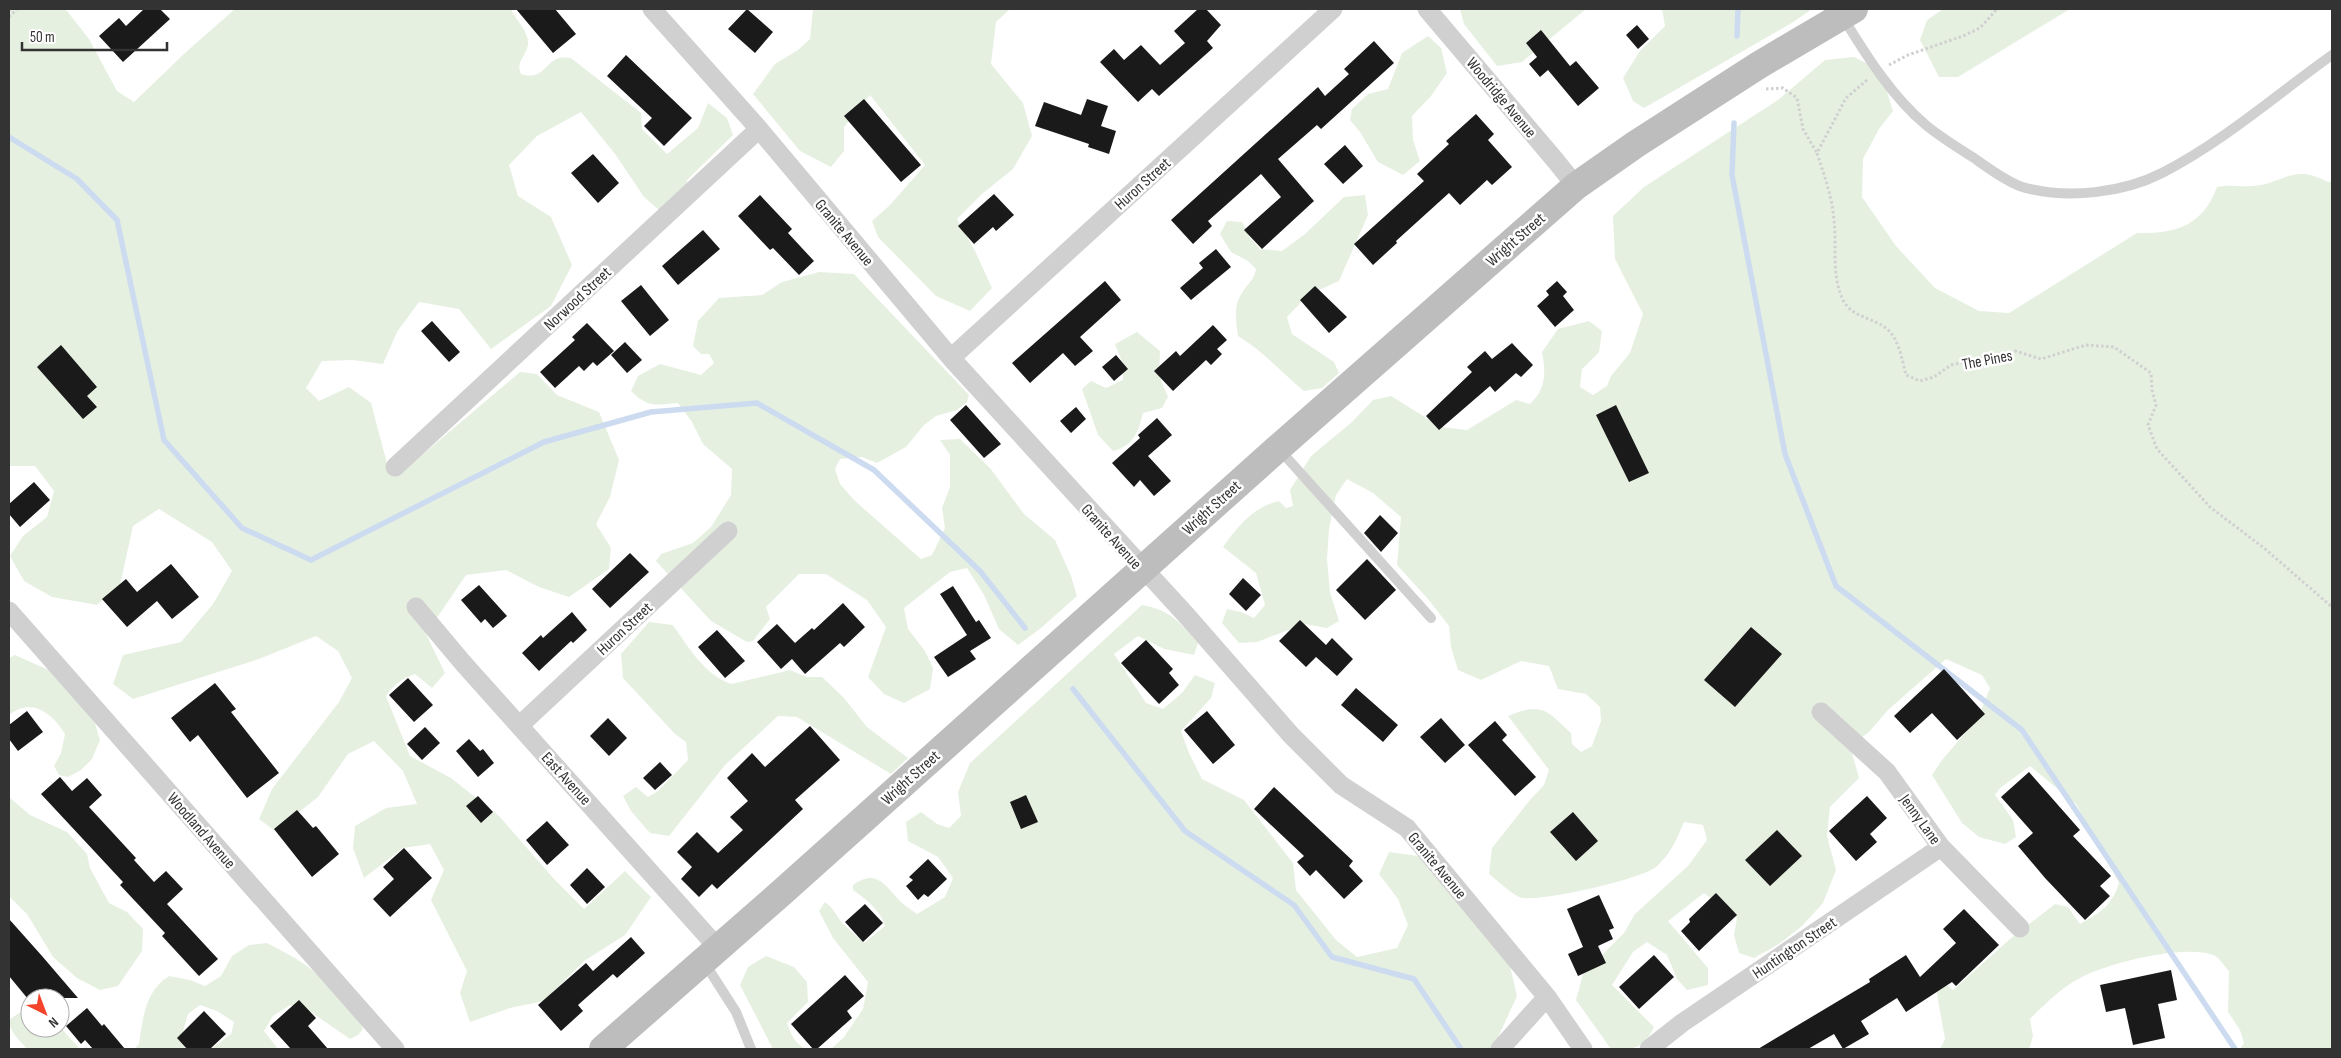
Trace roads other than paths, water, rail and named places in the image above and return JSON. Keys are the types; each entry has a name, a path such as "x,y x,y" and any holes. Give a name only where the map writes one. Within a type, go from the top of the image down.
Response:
{"main road":[{"name":"Wright Street","path":"603,1049 711,955 1142,568 1576,186 1636,144 1759,65 1848,12"}],"street":[{"name":"Granite Avenue","path":"652,9 759,129 951,358 1187,616 1291,735 1341,785 1407,828 1547,997 1583,1049"},
{"name":"Huron Street","path":"951,358 1333,9"},
{"name":"Woodridge Avenue","path":"1427,9 1576,186"},
{"name":"Norwood Street","path":"395,467 759,129"},
{"name":"Huron Street","path":"520,725 728,531"},
{"name":"East Avenue","path":"416,607 462,664 520,725 711,955"},
{"name":"Woodland Avenue","path":"9,612 395,1049"},
{"name":"Jenny Lane","path":"1821,712 1887,772 1941,847 2020,928"},
{"name":"Huntington Street","path":"1649,1049 1682,1023 1941,847"},
{"path":"1500,1049 1547,997"}],"lane":[{"path":"1848,12 1878,71 1899,99 1927,126 1984,166 2025,188 2079,194 2127,187 2161,174 2227,135 2332,54"},
{"path":"1278,448 1431,618"},
{"path":"711,955 751,1049"}],"waterway":[{"path":"1737,36 1738,9"},
{"path":"1734,123 1732,175 1785,454 1836,586 2022,730 2235,1049"},
{"path":"9,137 77,179 117,220 164,440 242,528 311,560 544,442 651,412 757,403 874,470 980,571 1025,628"},
{"path":"1073,689 1185,831 1294,905 1332,957 1414,979 1461,1049"}]}
